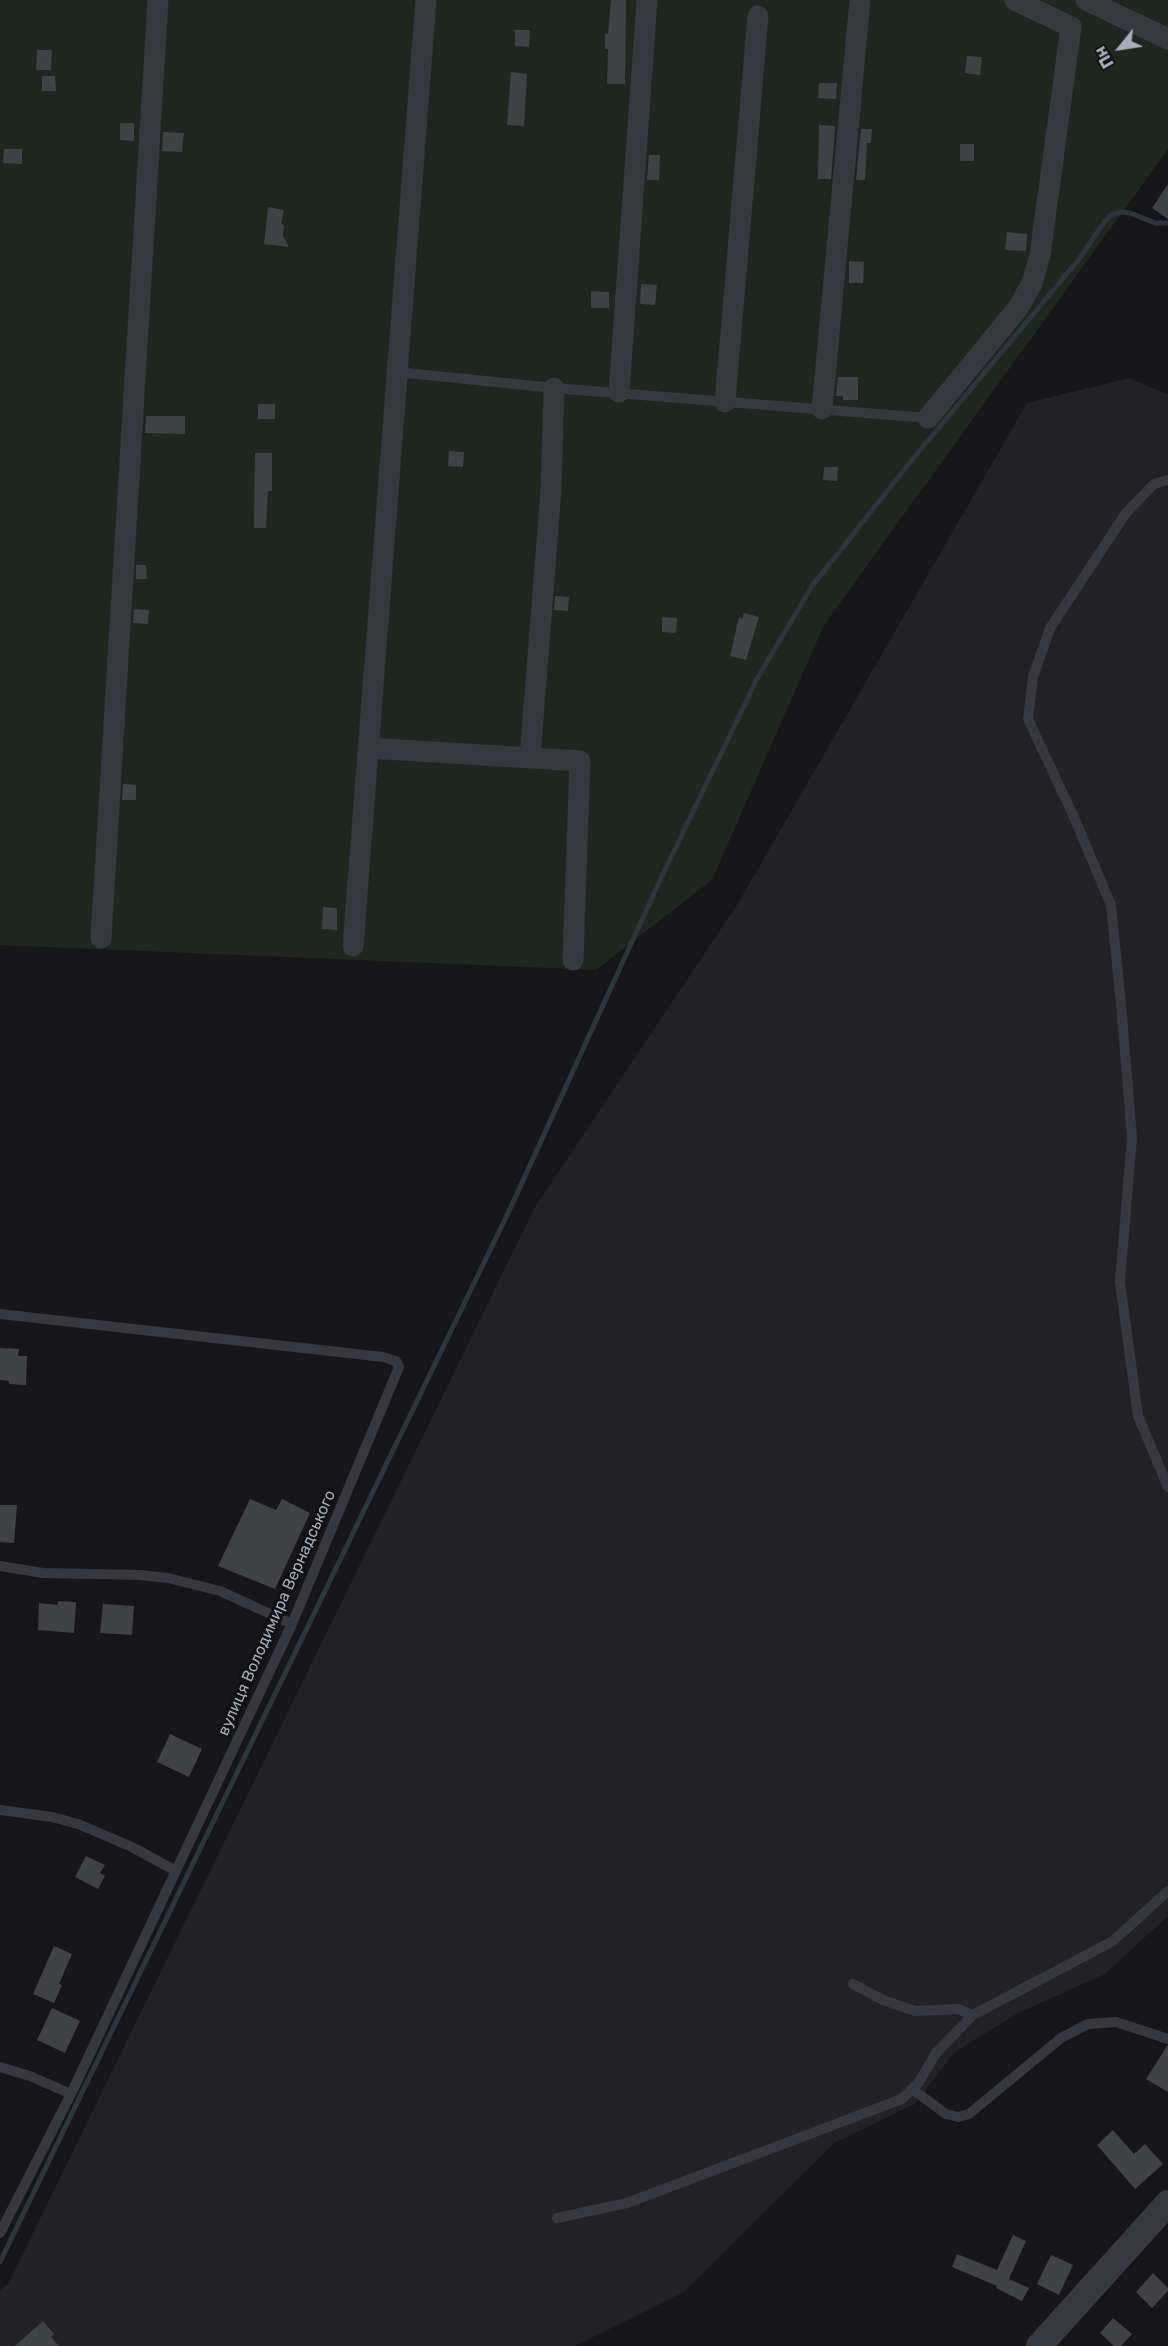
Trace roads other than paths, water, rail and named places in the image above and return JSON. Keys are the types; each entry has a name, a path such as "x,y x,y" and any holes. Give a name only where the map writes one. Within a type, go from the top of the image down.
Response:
{"street":[{"path":"101,938 158,0"},
{"path":"353,946 426,0"},
{"path":"619,393 647,0"},
{"path":"822,409 860,0"},
{"path":"928,418 1018,308 1032,283 1040,255 1071,27 1015,0"},
{"path":"1086,0 1168,39"},
{"path":"725,402 758,16"},
{"path":"530,758 551,490 554,388"},
{"path":"368,748 580,760 573,960"},
{"path":"1039,2346 1168,2203"}],"lane":[{"path":"397,372 554,388 928,418"},
{"path":"1168,480 1154,484 1126,513 1050,628 1033,677 1028,718 1111,905 1132,1138 1120,1282 1138,1416 1168,1487"},
{"name":"вулиця Володимира Вернадського","path":"0,1314 396,1361 399,1367 292,1624 71,2094 0,2233"},
{"path":"0,1566 43,1573 140,1575 168,1578 220,1590 292,1624"},
{"path":"0,1810 52,1817 78,1824 132,1847 176,1871"},
{"path":"557,2218 627,2203 902,2099 919,2082 936,2053 973,2015 1113,1941 1168,1892"},
{"path":"854,1984 883,2000 915,2011 958,2009 973,2015"},
{"path":"912,2089 946,2114 958,2117 969,2115 1061,2038 1088,2024 1116,2022 1168,2039"},
{"path":"0,2067 30,2076 71,2094"}],"waterway":[{"path":"0,2262 510,1209 662,876 757,679 812,586 912,460 1079,259 1105,221 1111,215 1121,212 1130,213 1155,223 1168,223"}]}
